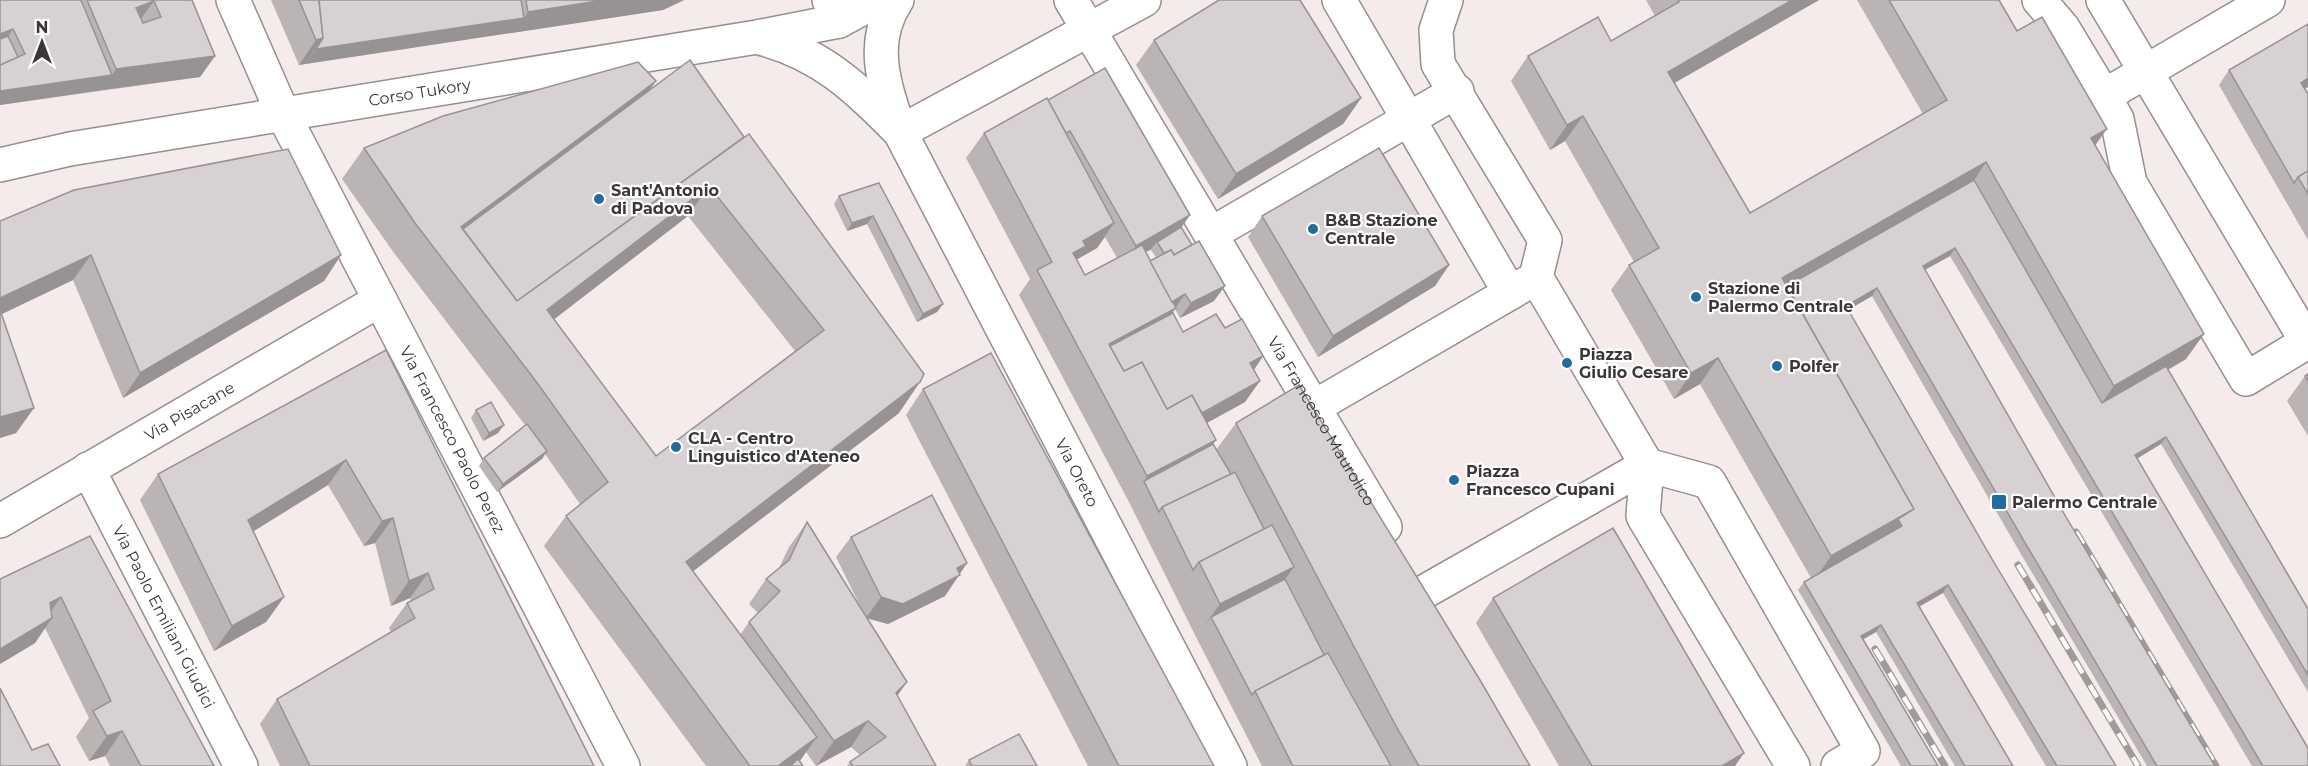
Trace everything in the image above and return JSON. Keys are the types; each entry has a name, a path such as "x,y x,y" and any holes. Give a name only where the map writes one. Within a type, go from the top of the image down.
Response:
{"street":[{"name":"Via Francesco Paolo Perez","path":"233,0 283,114 623,766"},
{"name":"Corso Tukory","path":"0,165 70,148 757,37 834,11 878,0"},
{"path":"897,0 888,13 880,40 883,80 900,132"},
{"name":"Via Francesco Maurolico","path":"1071,0 1441,620"},
{"path":"900,132 1144,0"},
{"path":"1339,0 1409,121 1647,465 1643,516 1793,766"},
{"path":"1314,407 1523,285 1545,240 1438,63 1436,30 1446,0"},
{"path":"2039,0 2063,28 2117,119 2130,183 2246,379 2308,342 2103,0"},
{"path":"2104,96 2268,0"},
{"path":"757,37 789,45 827,65 858,90 900,132"},
{"path":"1210,234 1457,92"},
{"name":"Via Oreto","path":"900,132 1230,766"},
{"name":"Via Pisacane","path":"0,521 380,300"},
{"path":"1424,592 1647,465 1709,482 1863,751 1838,766"},
{"name":"Via Paolo Emiliani Giudici","path":"88,469 241,766"}],"building":[{"path":"0,0 81,0 112,75 0,91 0,65 25,54 13,29 0,34"},
{"path":"87,0 192,0 215,56 116,69","holes":["154,1 161,17 143,23 136,8"]},
{"path":"299,0 319,0 323,38 316,40"},
{"path":"319,0 521,0 524,18 316,49 323,38"},
{"path":"526,0 604,0 528,12"},
{"path":"1219,0 1300,0 1361,98 1236,174 1154,40"},
{"name":"Stazione di Palermo Centrale","path":"1678,0 1792,0 1668,72 1750,213 1947,100 1889,0 1999,0 2017,31 2042,17 2107,129 2091,138 2204,334 2114,386 1986,162 1782,278 1914,509 1831,556 1718,358 1691,373 1629,265 1659,248 1583,116 1567,125 1528,56 1598,17 1611,41 1679,2"},
{"path":"2308,24 2308,78 2301,83 2308,94 2308,171 2298,177 2294,183 2229,70"},
{"path":"8,36 18,57 0,65 0,39"},
{"name":"Sant'Antonio di Padova","path":"690,60 744,137 517,301 463,229"},
{"path":"638,62 656,81 461,227 517,301 749,134 924,374 920,382 686,562 817,737 778,766 750,766 566,516 608,482 538,384 415,223 364,148 443,116","holes":["709,186 824,330 656,456 547,310"]},
{"path":"1105,68 1190,215 1136,246 1070,131 1066,133 1048,100"},
{"path":"1047,98 1114,223 1083,241 1086,246 1073,253 1085,275 1142,245 1176,308 1109,344 1124,371 1142,362 1167,409 1192,395 1216,440 1147,476 1037,270 1052,262 984,133"},
{"path":"1379,148 1449,265 1333,336 1262,216"},
{"path":"288,149 341,255 140,373 91,255 0,298 0,221 74,190"},
{"path":"2308,171 2308,194 2298,177"},
{"path":"1974,180 2102,403 2166,366 2308,609 2308,675 2166,437 2135,455 2308,748 2308,766 2263,766 1955,248 1923,266 2066,517 2215,766 2157,766 1877,288 1846,306 1992,559 2116,766 2057,766 1948,585 1917,603 2013,766 1965,766 1881,625 1861,636 1938,766 1911,766 1804,582 1902,526 1898,519 1914,509 1787,286"},
{"path":"879,183 943,304 923,314 873,216 852,223 839,196"},
{"path":"1181,227 1192,245 1174,255 1171,250 1164,253 1157,242"},
{"path":"1199,241 1225,286 1191,303 1185,294 1172,302 1150,261 1171,250 1174,255"},
{"path":"0,310 34,408 0,417"},
{"path":"1173,313 1183,332 1216,314 1225,328 1242,319 1263,356 1250,363 1260,381 1202,413 1192,395 1167,409 1142,362 1124,371 1110,346"},
{"path":"386,350 594,766 310,766 277,699 415,618 407,603 434,589 428,573 409,581 393,518 382,521 346,460 248,520 284,597 232,626 158,474"},
{"path":"991,353 1214,766 1119,766 923,389"},
{"path":"1299,385 1480,680 1530,766 1419,766 1236,423"},
{"path":"491,402 504,425 489,433 476,410"},
{"path":"527,424 547,451 503,484 484,458"},
{"path":"1213,444 1231,474 1162,507 1159,512 1144,481"},
{"path":"1235,472 1264,529 1199,562 1193,570 1162,507"},
{"path":"932,495 967,563 957,568 960,575 903,604 881,597 851,537"},
{"path":"807,522 907,682 896,693 936,766 853,766 850,762 886,737 868,721 834,741 749,622 780,591 766,579 789,560"},
{"path":"1272,525 1294,567 1220,604 1199,562"},
{"path":"1613,528 1744,753 1722,766 1592,766 1493,598"},
{"path":"90,536 214,766 141,766 122,731 107,736 93,711 111,701 61,597 50,603 52,618 0,649 0,579"},
{"path":"1285,579 1324,655 1255,691 1252,695 1211,617"},
{"path":"1328,653 1391,766 1293,766 1255,691"},
{"path":"0,688 32,750 48,744 60,766 0,766"},
{"path":"1019,734 1037,766 972,766 969,760"},
{"path":"798,759 803,766 790,766"}],"railway":[{"path":"2076,532 2216,766"},
{"path":"2018,565 2138,766"},
{"path":"1875,649 1945,766"}],"place":[{"name":"Sant'Antonio di Padova","path":"599,199"},
{"name":"B&B Stazione Centrale","path":"1313,229"},
{"name":"Stazione di Palermo Centrale","path":"1696,297"},
{"name":"Piazza Giulio Cesare","path":"1567,363"},
{"name":"Polfer","path":"1777,366"},
{"name":"CLA - Centro Linguistico d'Ateneo","path":"676,447"},
{"name":"Piazza Francesco Cupani","path":"1454,480"},
{"name":"Palermo Centrale","path":"1999,502"}]}
